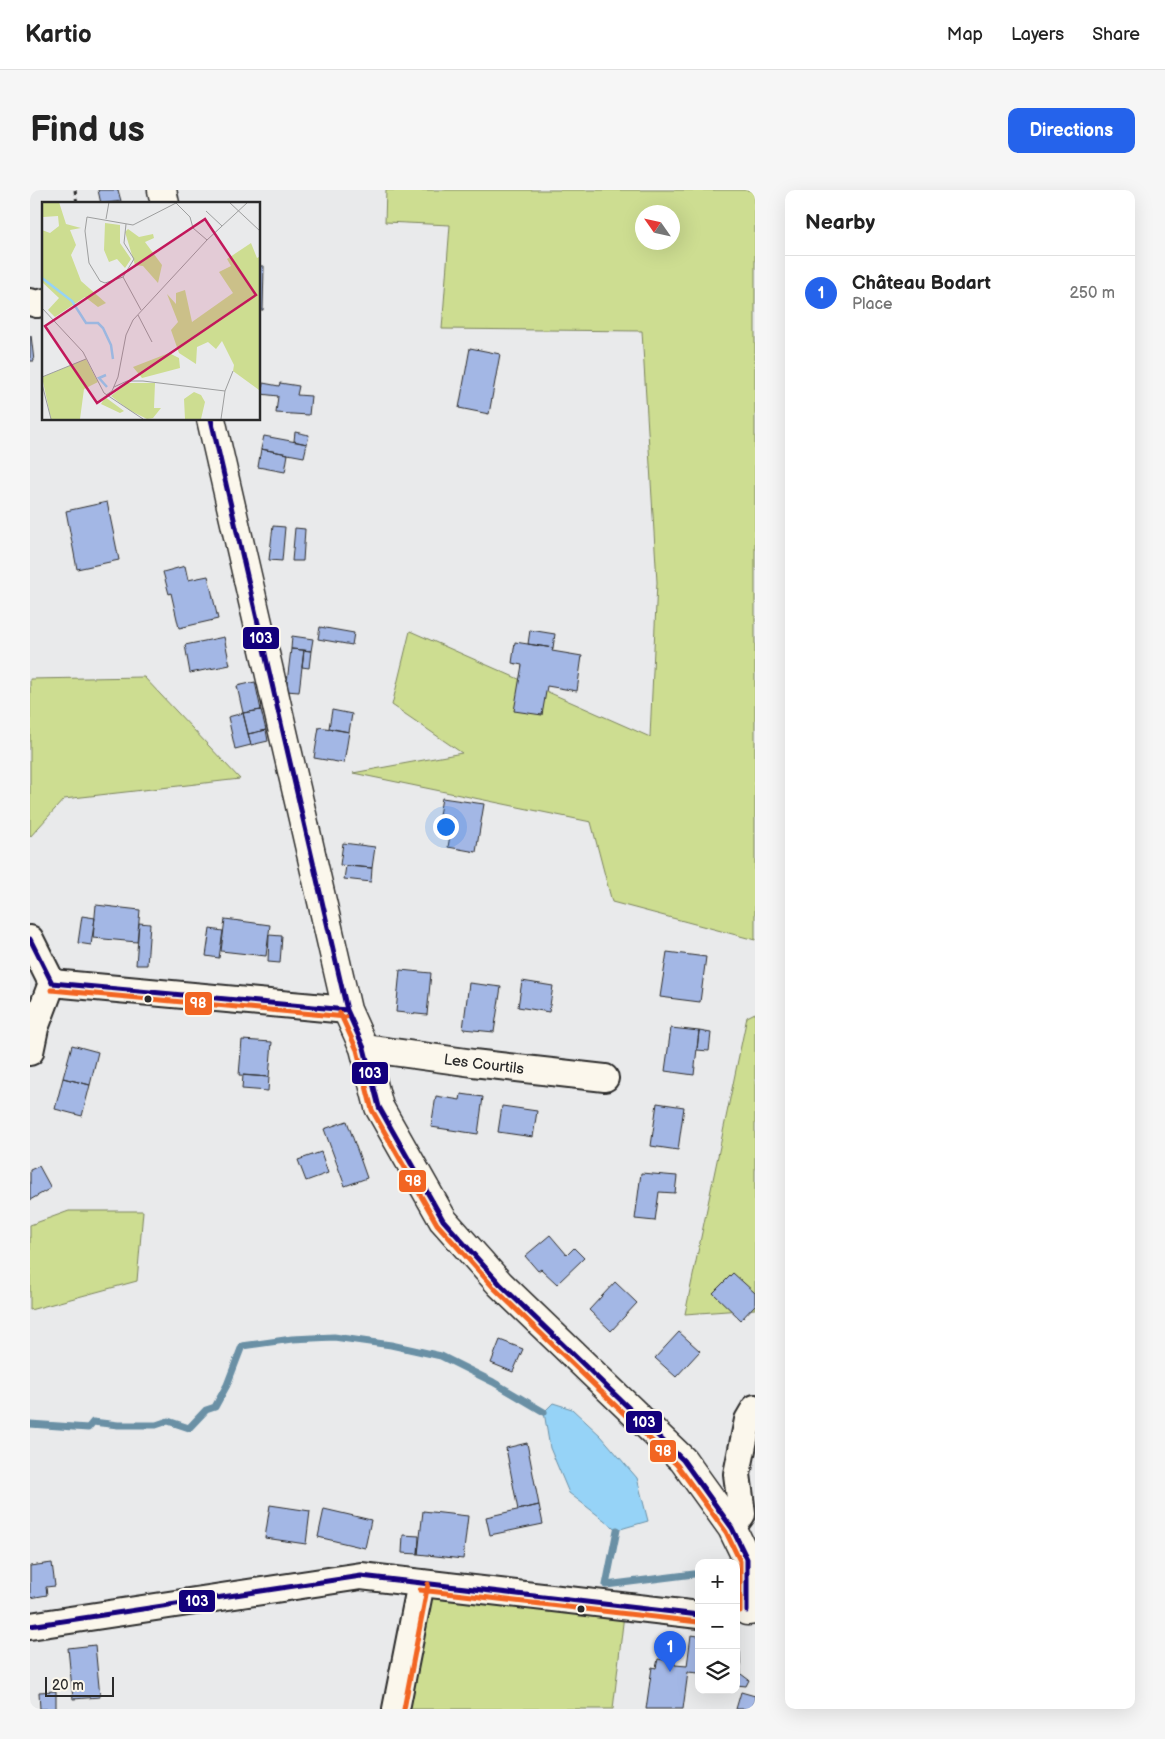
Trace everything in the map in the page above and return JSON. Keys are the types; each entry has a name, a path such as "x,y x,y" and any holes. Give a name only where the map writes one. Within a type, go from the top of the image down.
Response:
{"street":[{"path":"211,420 347,1010 364,1048 379,1107 443,1220 500,1284 683,1460 732,1528 747,1559 746,1612"},
{"path":"30,939 52,983 36,1028 30,1052"},
{"path":"52,983 347,1010"},
{"name":"Les Courtils","path":"364,1048 604,1078"},
{"path":"732,1528 742,1514 737,1474 748,1420 755,1408"},
{"path":"30,1626 361,1576 695,1615"},
{"path":"396,1709 421,1583"}],"green space":[{"path":"386,190 755,190 755,940 612,902 591,822 353,773 462,753 392,705 410,631 650,737 657,582 642,331 442,329 450,225 385,222"},
{"path":"144,677 240,779 64,799 30,837 30,679"},
{"path":"755,1013 755,1309 685,1314 747,1017"},
{"path":"69,1211 143,1211 137,1281 30,1310 30,1225"},
{"path":"421,1583 625,1606 613,1709 396,1709"}],"water":[{"path":"553,1403 572,1409 601,1436 637,1478 648,1521 617,1530 569,1493 550,1448 544,1412"}],"building":[{"path":"98,190 118,190 121,201 101,202"},
{"path":"260,266 264,266 263,310 260,310"},
{"path":"31,335 34,361 30,361"},
{"path":"470,348 500,354 489,414 459,408"},
{"path":"263,383 279,386 280,383 299,386 297,395 311,396 309,415 276,413 278,396 261,394"},
{"path":"295,432 309,435 307,444 294,441"},
{"path":"264,436 307,444 304,457 261,449"},
{"path":"261,449 288,454 285,472 258,467"},
{"path":"107,502 119,560 77,569 66,511"},
{"path":"273,526 285,527 282,561 269,560"},
{"path":"295,528 305,529 303,561 292,561"},
{"path":"185,566 188,580 208,576 218,619 179,628 171,593 169,594 163,572"},
{"path":"320,627 354,633 352,645 318,639"},
{"path":"530,630 555,634 553,648 528,644"},
{"path":"292,636 313,639 311,651 291,649"},
{"path":"224,637 230,665 190,673 185,645"},
{"path":"515,642 553,648 552,651 582,656 577,691 547,686 542,715 514,711 522,665 512,663"},
{"path":"291,649 304,650 299,692 286,691"},
{"path":"304,650 311,651 309,668 302,667"},
{"path":"255,682 261,710 243,713 237,686"},
{"path":"261,710 266,730 248,734 243,713"},
{"path":"332,710 352,714 349,732 329,728"},
{"path":"243,713 251,745 235,749 228,717"},
{"path":"319,727 349,732 344,763 314,758"},
{"path":"266,730 268,741 251,745 248,734"},
{"path":"442,798 484,804 476,852 448,847 453,818 439,815"},
{"path":"343,843 375,847 372,868 340,865"},
{"path":"346,866 372,868 371,882 344,879"},
{"path":"96,905 140,910 137,942 93,938"},
{"path":"82,916 95,918 91,945 78,943"},
{"path":"225,919 270,925 266,956 221,951"},
{"path":"139,923 150,924 147,965 136,965"},
{"path":"210,929 223,931 219,958 206,956"},
{"path":"269,935 282,936 280,963 268,962"},
{"path":"667,952 706,957 700,1002 660,997"},
{"path":"400,970 431,973 427,1015 396,1012"},
{"path":"522,981 553,986 549,1012 518,1007"},
{"path":"469,983 501,987 494,1032 463,1029"},
{"path":"671,1028 699,1031 694,1075 665,1071"},
{"path":"699,1031 711,1033 709,1051 697,1050"},
{"path":"242,1040 272,1042 269,1077 239,1075"},
{"path":"72,1045 98,1052 90,1085 63,1078"},
{"path":"243,1075 269,1077 268,1091 242,1089"},
{"path":"63,1078 90,1085 82,1116 55,1109"},
{"path":"461,1094 483,1097 478,1134 431,1127 436,1096 460,1100"},
{"path":"657,1103 684,1107 678,1150 651,1146"},
{"path":"502,1106 537,1111 533,1137 498,1132"},
{"path":"347,1121 367,1178 345,1186 324,1129"},
{"path":"321,1152 328,1173 306,1181 298,1160"},
{"path":"39,1166 51,1188 30,1200 30,1170"},
{"path":"641,1173 677,1176 675,1193 659,1192 655,1221 635,1219"},
{"path":"550,1235 567,1255 574,1248 584,1258 557,1284 541,1269 538,1271 525,1256"},
{"path":"733,1273 755,1293 755,1305 741,1320 713,1293"},
{"path":"615,1282 637,1303 611,1331 589,1310"},
{"path":"679,1332 700,1351 676,1377 655,1358"},
{"path":"500,1340 523,1349 513,1372 491,1363"},
{"path":"527,1443 539,1505 518,1510 506,1448"},
{"path":"270,1505 310,1511 306,1544 265,1538"},
{"path":"539,1505 543,1524 490,1535 486,1517"},
{"path":"324,1509 371,1520 365,1548 318,1537"},
{"path":"423,1511 468,1516 463,1559 418,1554"},
{"path":"403,1535 419,1536 418,1554 402,1553"},
{"path":"52,1563 55,1586 46,1587 47,1595 30,1598 30,1566"},
{"path":"691,1635 695,1636 695,1673 688,1672 683,1709 646,1709 652,1667 656,1668 658,1659 674,1661 675,1665 687,1666"},
{"path":"95,1645 100,1697 73,1699 68,1648"},
{"path":"740,1652 741,1674 749,1680 746,1686 740,1685"},
{"path":"56,1691 56,1709 40,1709 39,1692"},
{"path":"741,1692 755,1696 753,1709 736,1709"}],"waterway":[{"path":"30,1424 88,1428 93,1422 118,1425 156,1425 168,1421 189,1428 206,1410 215,1407 227,1385 242,1346 292,1339 334,1337 391,1345 441,1356 493,1382 544,1412"},
{"path":"617,1530 606,1585 694,1574"}],"transit line":[{"name":"103","path":"211,420 347,1010 364,1048 379,1107 443,1220 500,1284 683,1460 732,1528 747,1559 747,1611"},
{"name":"103","path":"30,939 52,983"},
{"name":"103","path":"52,983 347,1010"},
{"name":"98","path":"51,990 346,1017"},
{"name":"98","path":"340,1013 357,1050 372,1110 437,1224 495,1289 677,1465 726,1532 740,1561 740,1604"},
{"name":"103","path":"30,1626 361,1576 695,1615"},
{"name":"98","path":"404,1709 428,1584"},
{"name":"98","path":"420,1590 695,1622"}],"place":[{"name":"Château Bodart","path":"670,1672"}]}
